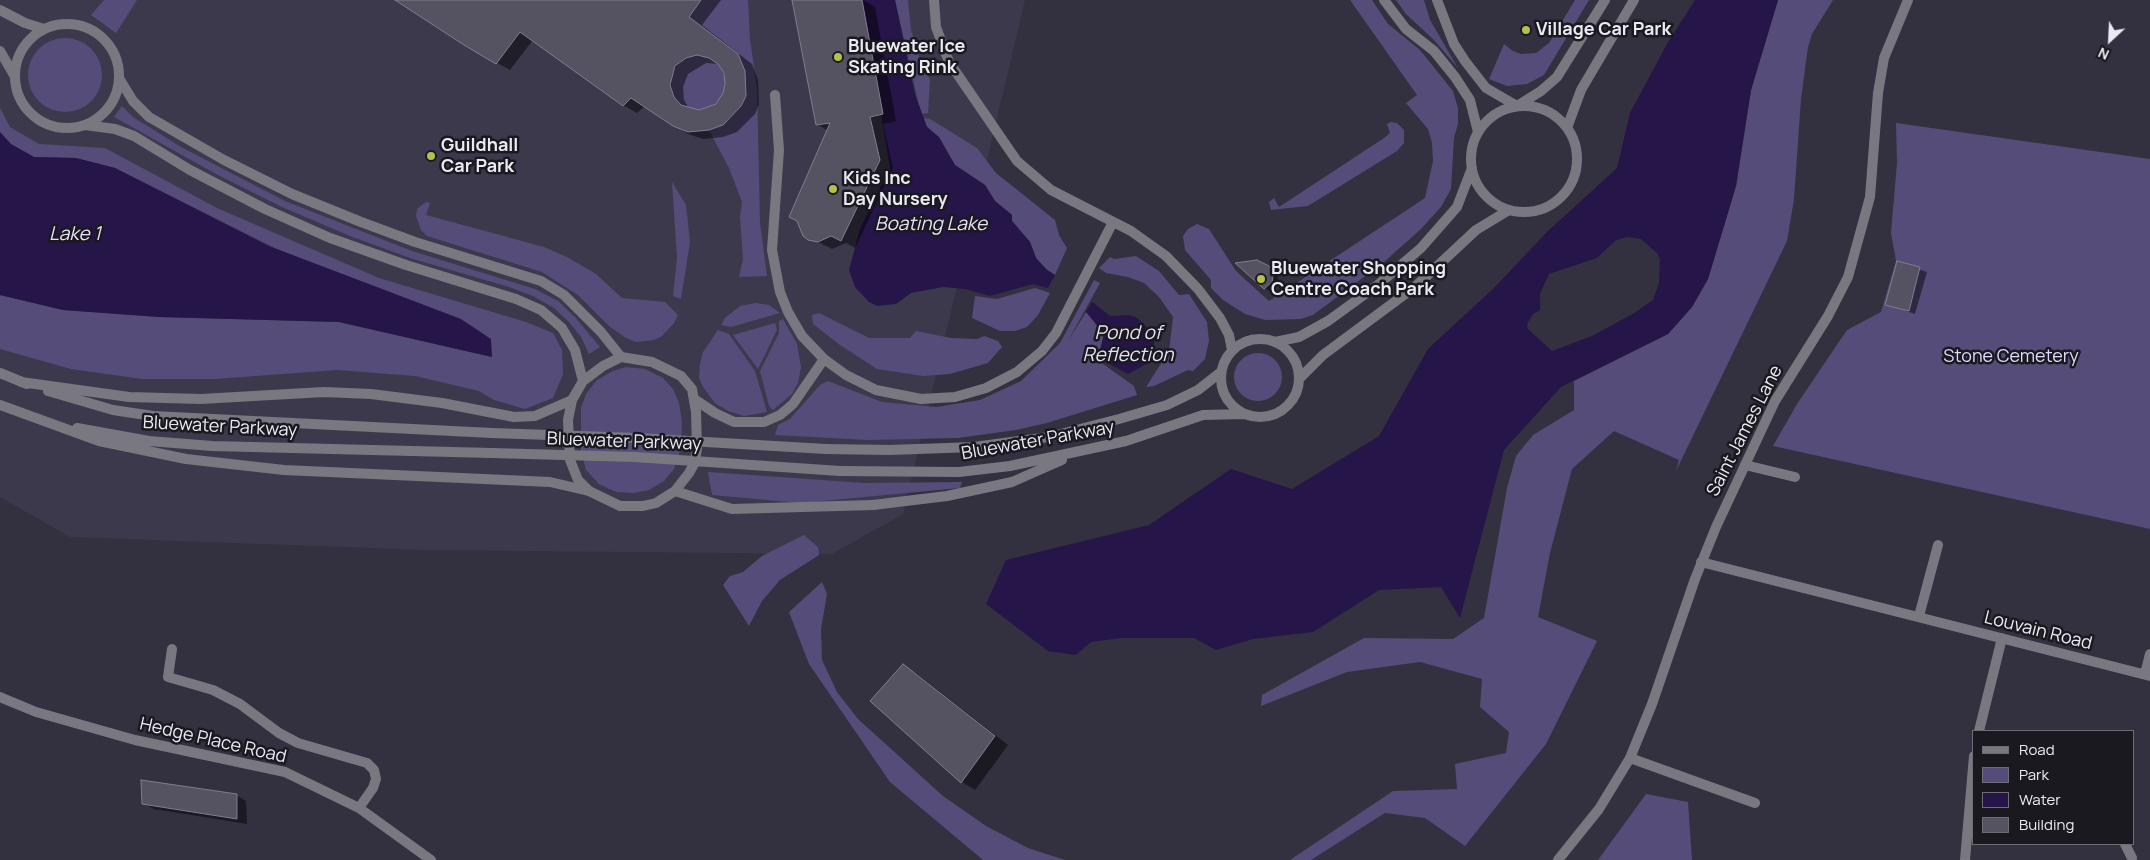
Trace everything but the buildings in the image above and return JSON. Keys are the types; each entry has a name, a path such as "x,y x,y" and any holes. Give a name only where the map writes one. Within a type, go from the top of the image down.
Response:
{"street":[{"path":"934,0 937,34 948,62 1018,161 1050,190 1113,222 1154,246 1189,278 1220,318 1230,335 1232,350"},
{"path":"1384,0 1406,29 1434,50 1456,77 1470,100 1478,132"},
{"path":"1438,0 1454,44 1486,88 1516,106 1531,106 1545,110 1558,117 1574,140 1577,154 1577,168 1572,182 1564,194 1554,203 1541,209 1527,212 1510,210 1496,203 1485,194 1477,182 1472,168"},
{"path":"1275,342 1299,337 1328,321 1379,284 1421,248 1458,208 1472,168 1472,150 1478,132 1494,115 1516,106 1541,91 1557,77 1606,0"},
{"path":"1567,128 1581,90 1634,0"},
{"name":"Saint James Lane","path":"1558,860 1599,809 1630,758 1652,704 1701,562 1775,401 1828,316 1848,277 1870,197 1878,94 1884,58 1908,0"},
{"path":"0,10 25,23 44,29"},
{"path":"583,381 575,350 562,328 541,310 516,299 406,265 330,238 257,205 190,170 134,136 115,129 85,125 69,128 52,126 36,119 24,107 16,92 14,75 16,60 22,48 32,36 58,24 74,24 91,30 105,40 114,55 119,78 133,101 149,117 224,160 292,194 415,242 541,282 564,295 601,332 620,357"},
{"path":"0,51 14,75"},
{"path":"85,125 99,117 109,106 116,93 119,78"},
{"path":"775,95 779,150 772,250 775,275 788,312 802,336 824,359 867,386 901,396 933,399 955,397 994,385 1025,365 1053,338 1113,222"},
{"path":"1299,379 1323,355 1416,286 1476,230 1510,210"},
{"path":"1264,339 1275,342 1290,353 1298,370 1299,379 1295,396 1277,414 1261,418 1244,414 1229,403 1224,395 1221,372 1226,358 1232,350 1252,340 1264,339"},
{"path":"0,405 99,442 186,459 284,470 550,482 589,491 614,504 637,507 656,503 675,491 690,473 696,457 694,398 692,389 681,376 652,362 620,357 603,366 583,381 572,400 568,420 570,460 578,480 589,491"},
{"path":"694,398 720,416 734,422 764,422 780,415 793,404 824,359"},
{"name":"Bluewater Parkway","path":"0,373 21,382 86,403 154,416 239,422 637,438 826,449 890,450 974,447 1049,436 1104,424 1166,404 1198,390 1221,372"},
{"path":"21,382 147,398 201,399 324,392 371,394 442,403 514,417 535,416 572,400"},
{"name":"Bluewater Parkway","path":"0,405 80,428 180,444 635,457 840,471 959,472 1079,453 1164,430 1203,415 1244,414"},
{"path":"675,491 732,509 873,506 947,496 1012,482 1079,453"},
{"path":"1745,465 1796,477"},
{"path":"1919,616 1938,544"},
{"name":"Louvain Road","path":"1701,562 2147,675"},
{"path":"1979,730 2002,638"},
{"path":"172,649 168,677 213,690 240,704 298,743 367,764 374,770 376,779 373,788 359,808"},
{"path":"2147,675 2150,654"},
{"name":"Hedge Place Road","path":"0,697 36,712 125,738 285,772 359,808 431,860"},
{"path":"1630,758 1755,803"},
{"path":"1965,860 1972,780"},
{"path":"2126,845 2132,858"}],"shaded area":[{"path":"0,0 1025,0 903,514 832,554 426,550 70,537 0,497"}],"green space":[{"path":"104,0 137,0 116,33 91,15"},
{"path":"701,0 748,0 750,39 757,88 760,223 767,276 739,277 743,259 740,217 742,202 729,168 709,130 723,125 741,106 746,96 745,71 738,54 689,17"},
{"path":"895,0 908,0 911,30 922,67 930,79 928,113 921,114"},
{"path":"1350,0 1372,0 1388,24 1420,50 1453,91 1458,108 1458,124 1454,138 1451,189 1441,207 1421,229 1384,262 1313,315 1301,319 1265,320 1245,314 1223,300 1211,288 1211,280 1185,250 1183,236 1188,229 1197,224 1209,229 1236,271 1269,301 1425,198 1433,161 1432,143 1428,129 1406,103 1417,95"},
{"path":"1396,0 1424,0 1430,20 1458,68 1433,39 1406,14"},
{"path":"1575,0 1589,0 1544,75 1527,84 1507,86 1489,79 1504,44 1521,54 1536,53 1549,43"},
{"path":"1778,0 1833,0 1812,34 1808,47 1801,99 1794,199 1787,241 1676,471 1679,460 1614,431 1572,469 1550,553 1538,617 1597,641 1546,744 1465,846 1425,818 1385,813 1311,860 1290,860 1393,791 1457,789 1455,764 1506,753 1509,732 1480,707 1482,679 1420,662 1347,672 1261,706 1262,695 1364,638 1453,639 1484,618 1507,488 1516,456 1533,435 1574,410 1574,381 1668,334 1692,307 1708,279 1736,186 1751,90"},
{"path":"65,38 79,41 91,49 99,61 102,75 99,89 91,101 79,109 65,112 51,109 39,101 31,89 28,75 31,61 39,49 51,41"},
{"path":"693,56 703,56 713,60 721,68 725,83 721,98 713,106 703,110 693,110 683,106 675,98 671,88 671,78 675,68 683,60"},
{"path":"122,106 133,117 181,147 285,201 412,251 535,289 558,301 575,317 600,347 589,354 581,337 569,322 554,308 533,296 509,287 410,258 350,236 282,207 216,174 114,117"},
{"path":"0,108 10,127 39,144 105,148 217,208 379,278 526,322 553,333 562,350 563,374 553,398 525,409 494,400 479,391 415,376 337,370 215,379 142,379 71,369 0,349 0,295 63,310 159,317 339,322 492,357 115,168 76,158 34,157 10,144 0,132"},
{"path":"923,118 930,119 977,148 996,173 1055,220 1059,235 1067,248 1055,275 1047,270 1036,258 1030,242 1012,221 1012,215 995,201 985,185 955,165 939,138 927,127"},
{"path":"1391,122 1397,123 1404,130 1404,143 1397,151 1308,206 1271,210 1269,202 1274,198 1279,207 1384,138 1390,133 1387,124"},
{"name":"Stone Cemetery","path":"1896,123 2150,159 2150,529 1773,446 1797,404 1847,330 1881,312 1896,261 1891,233 1897,163"},
{"path":"672,182 686,205 690,242 681,299 673,296 677,258"},
{"path":"426,202 430,203 426,215 544,247 567,257 596,274 622,298 665,302 678,315 674,323 662,336 654,340 636,342 626,338 610,327 578,295 542,272 427,236 421,230 416,216 417,209"},
{"path":"1136,256 1159,271 1179,295 1189,294 1207,322 1209,341 1205,359 1193,371 1188,370 1154,386 1146,387 1169,351 1173,317 1159,297 1144,283 1128,277 1106,273 1099,268 1110,257 1114,259"},
{"path":"1094,280 1100,283 1068,341 1086,312 1089,314 1104,334 1100,352 1103,364 1134,386 1137,395 1047,423 1016,430 958,438 868,440 775,435 778,425 790,419 820,385 828,381 882,402 936,407 980,400 1021,381 1060,343"},
{"path":"1035,288 1050,293 1038,315 1027,327 1015,331 1000,331 972,318 975,296 997,299"},
{"path":"756,303 769,305 780,313 731,327 721,325 725,318 740,306"},
{"path":"819,313 869,338 910,338 916,331 951,338 977,339 984,336 998,341 1002,347 988,363 950,374 923,376 877,369 840,345 813,324 812,315"},
{"path":"783,319 797,344 801,367 798,383 792,394 773,410 769,406 760,371 779,333 779,321"},
{"path":"775,323 777,330 758,369 733,335"},
{"path":"718,330 729,334 755,371 767,412 744,416 728,411 715,403 703,387 699,378 703,352"},
{"path":"1253,353 1263,353 1275,360 1282,372 1282,382 1275,394 1263,401 1253,401 1245,397 1238,390 1234,382 1234,372 1238,364 1245,357"},
{"path":"626,367 645,369 663,378 673,389 679,403 682,422 681,448 674,469 664,481 649,490 634,493 616,492 599,484 586,470 581,451 581,408 586,394 597,380 613,371"},
{"path":"708,472 864,483 962,482 960,488 801,503 712,495"},
{"path":"804,535 818,547 819,555 780,580 762,601 749,626 723,585 730,576 743,572 762,556"},
{"path":"822,582 827,594 821,629 822,660 837,692 858,719 943,796 986,826 1028,848 1065,860 983,860 890,782 809,664 789,612"},
{"path":"1646,794 1688,802 1692,860 1598,860"}],"water":[{"name":"Boating Lake","path":"862,0 895,0 915,94 927,127 939,137 955,165 985,185 995,201 1012,215 1012,221 1030,242 1036,258 1047,270 1055,275 1048,288 1033,284 990,296 965,289 943,287 911,293 896,304 877,306 869,302 855,287 849,270 860,229 890,168"},
{"path":"1695,0 1778,0 1751,90 1736,186 1708,279 1692,307 1668,334 1561,387 1504,450 1460,618 1441,587 1379,590 1313,632 1253,639 1216,650 1194,638 1121,638 1091,642 1076,655 1048,651 986,604 1006,560 1149,525 1231,469 1292,489 1379,436 1428,349 1494,288 1547,232 1617,168 1630,113 1667,44","holes":["1627,237 1641,239 1657,253 1660,260 1659,283 1653,300 1636,312 1592,336 1552,351 1527,328 1533,314 1540,310 1540,294 1549,274 1597,258 1616,240"]},
{"name":"Lake 1","path":"0,132 11,144 34,157 76,158 115,168 269,246 461,319 491,339 492,357 339,322 159,317 63,310 0,295"},
{"name":"Pond of Reflection","path":"1092,302 1110,316 1128,315 1136,317 1148,328 1155,340 1148,363 1128,374 1102,360 1100,350 1104,334 1086,312"}],"place":[{"name":"Village Car Park","path":"1526,30"},
{"name":"Bluewater Ice Skating Rink","path":"838,57"},
{"name":"Guildhall Car Park","path":"431,156"},
{"name":"Kids Inc Day Nursery","path":"833,189"},
{"name":"Bluewater Shopping Centre Coach Park","path":"1261,279"}]}
